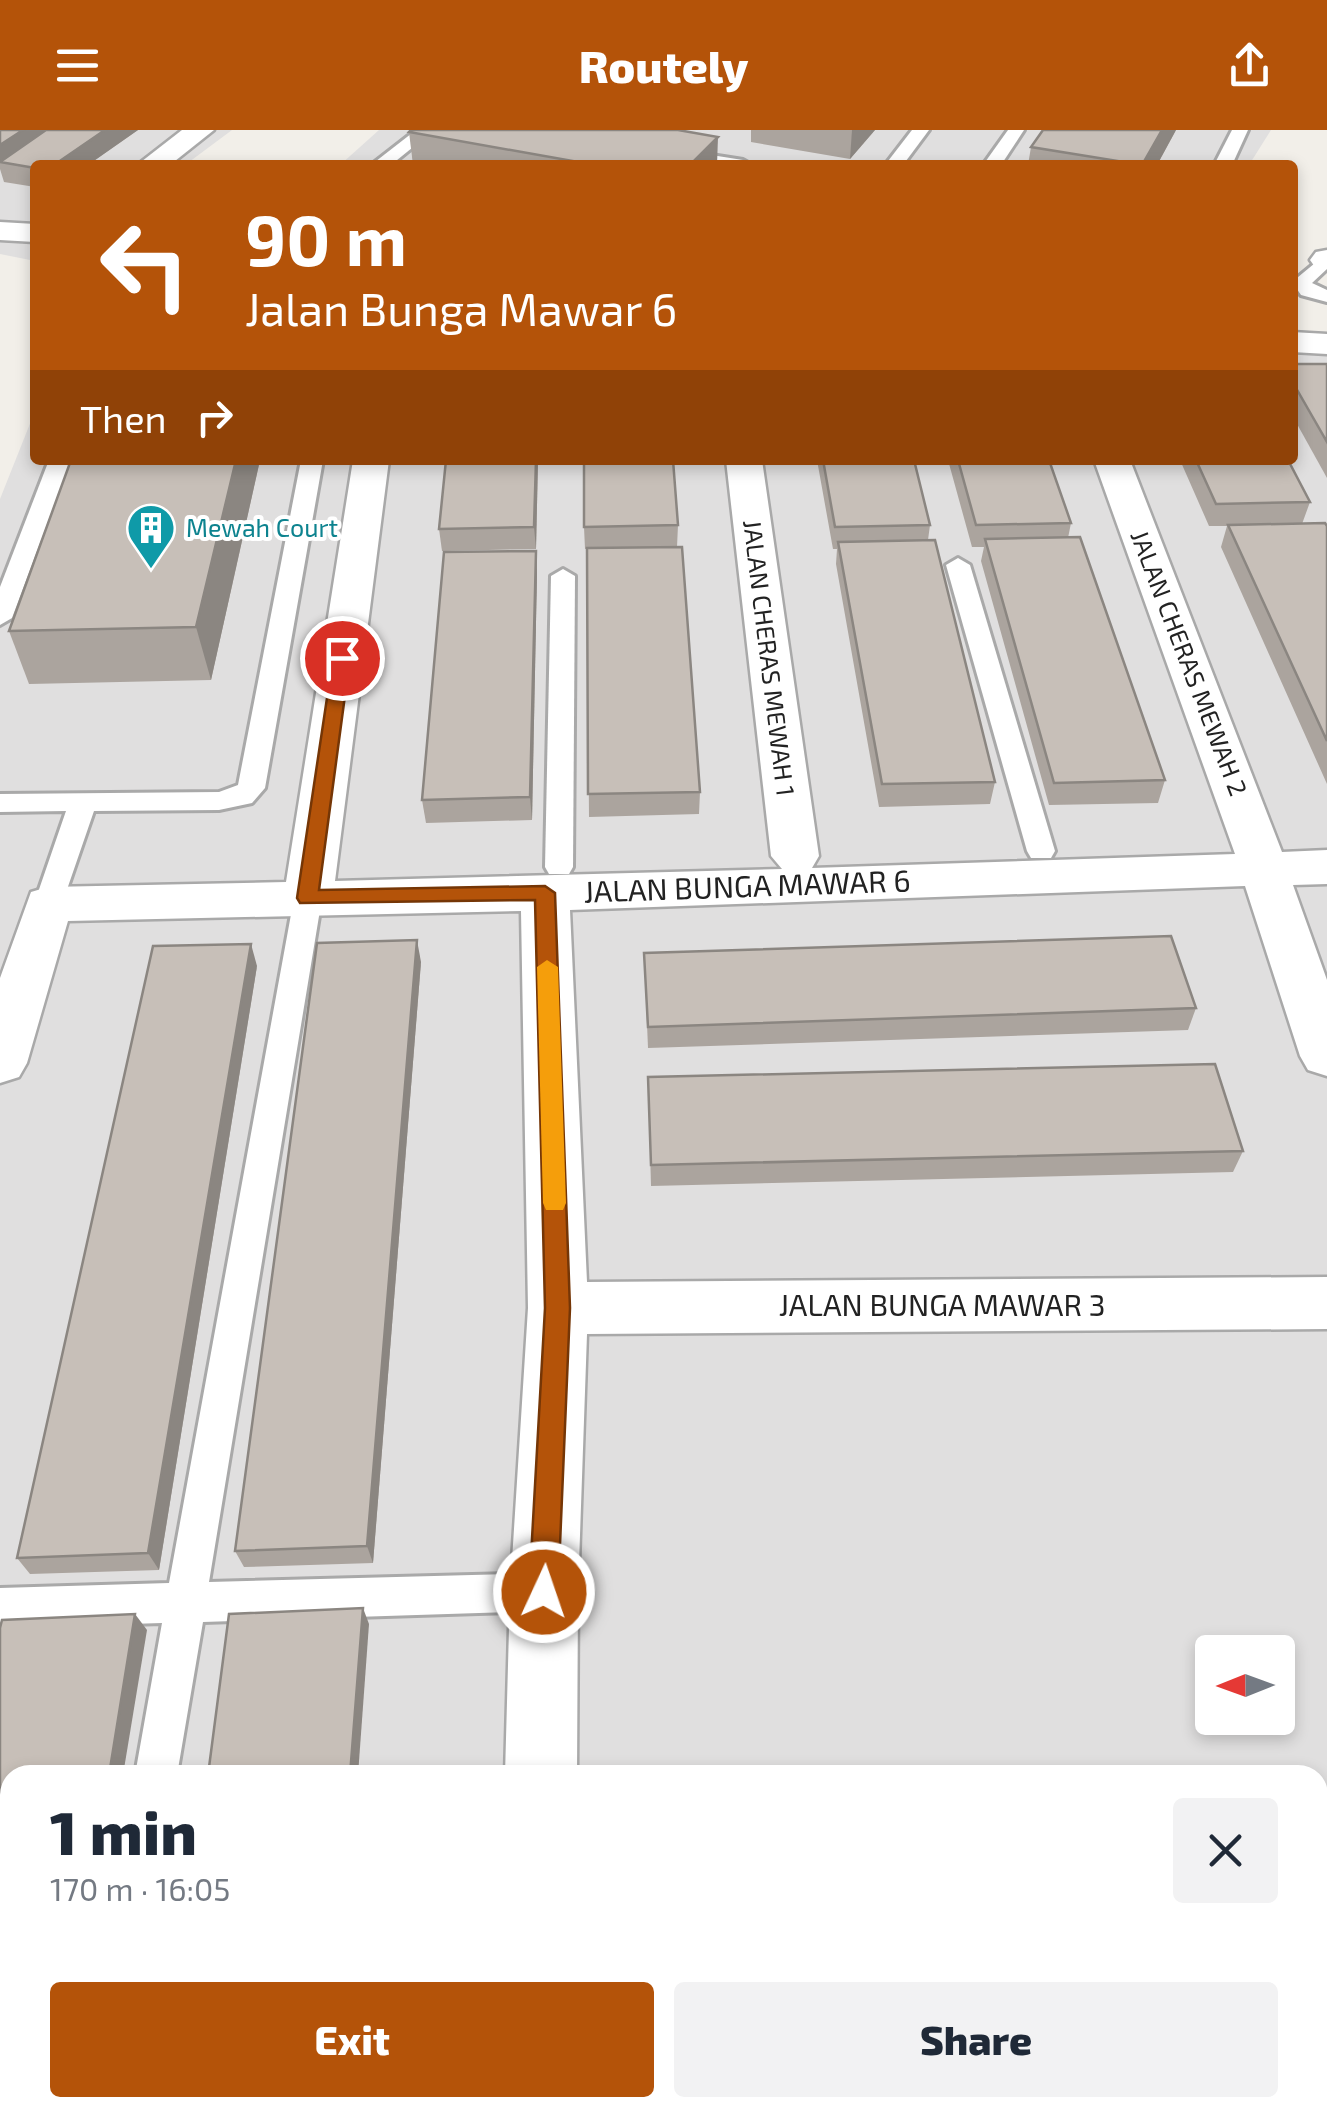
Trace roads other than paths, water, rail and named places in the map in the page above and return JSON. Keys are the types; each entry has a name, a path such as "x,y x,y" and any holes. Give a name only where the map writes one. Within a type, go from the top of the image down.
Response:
{"street":[{"path":"159,160 200,130"},
{"path":"1298,342 1327,344"},
{"path":"308,898 370,465"},
{"name":"JALAN CHERAS MEWAH 1","path":"745,465 795,856"},
{"name":"JALAN CHERAS MEWAH 2","path":"1114,465 1263,868 1327,1056"},
{"name":"JALAN BUNGA MAWAR 6","path":"48,904 308,898 552,880 1327,867"},
{"path":"541,1765 544,1592 558,1308 552,880"},
{"path":"0,1063 48,904"},
{"name":"JALAN BUNGA MAWAR 3","path":"558,1308 1327,1304"}],"lane":[{"path":"387,160 426,130"},
{"path":"898,160 922,130"},
{"path":"995,160 1016,130"},
{"path":"1226,160 1240,130"},
{"path":"645,149 712,160"},
{"path":"1298,256 1327,260"},
{"path":"1327,260 1302,283 1308,291 1327,296"},
{"path":"0,618 58,465"},
{"path":"0,804 242,798 251,788 311,465"},
{"path":"958,565 1041,851"},
{"path":"552,880 563,576"},
{"path":"48,904 83,803"},
{"path":"158,1765 308,898"},
{"path":"0,1608 544,1592"}],"place":[{"name":"Mewah Court","path":"151,570"}]}
